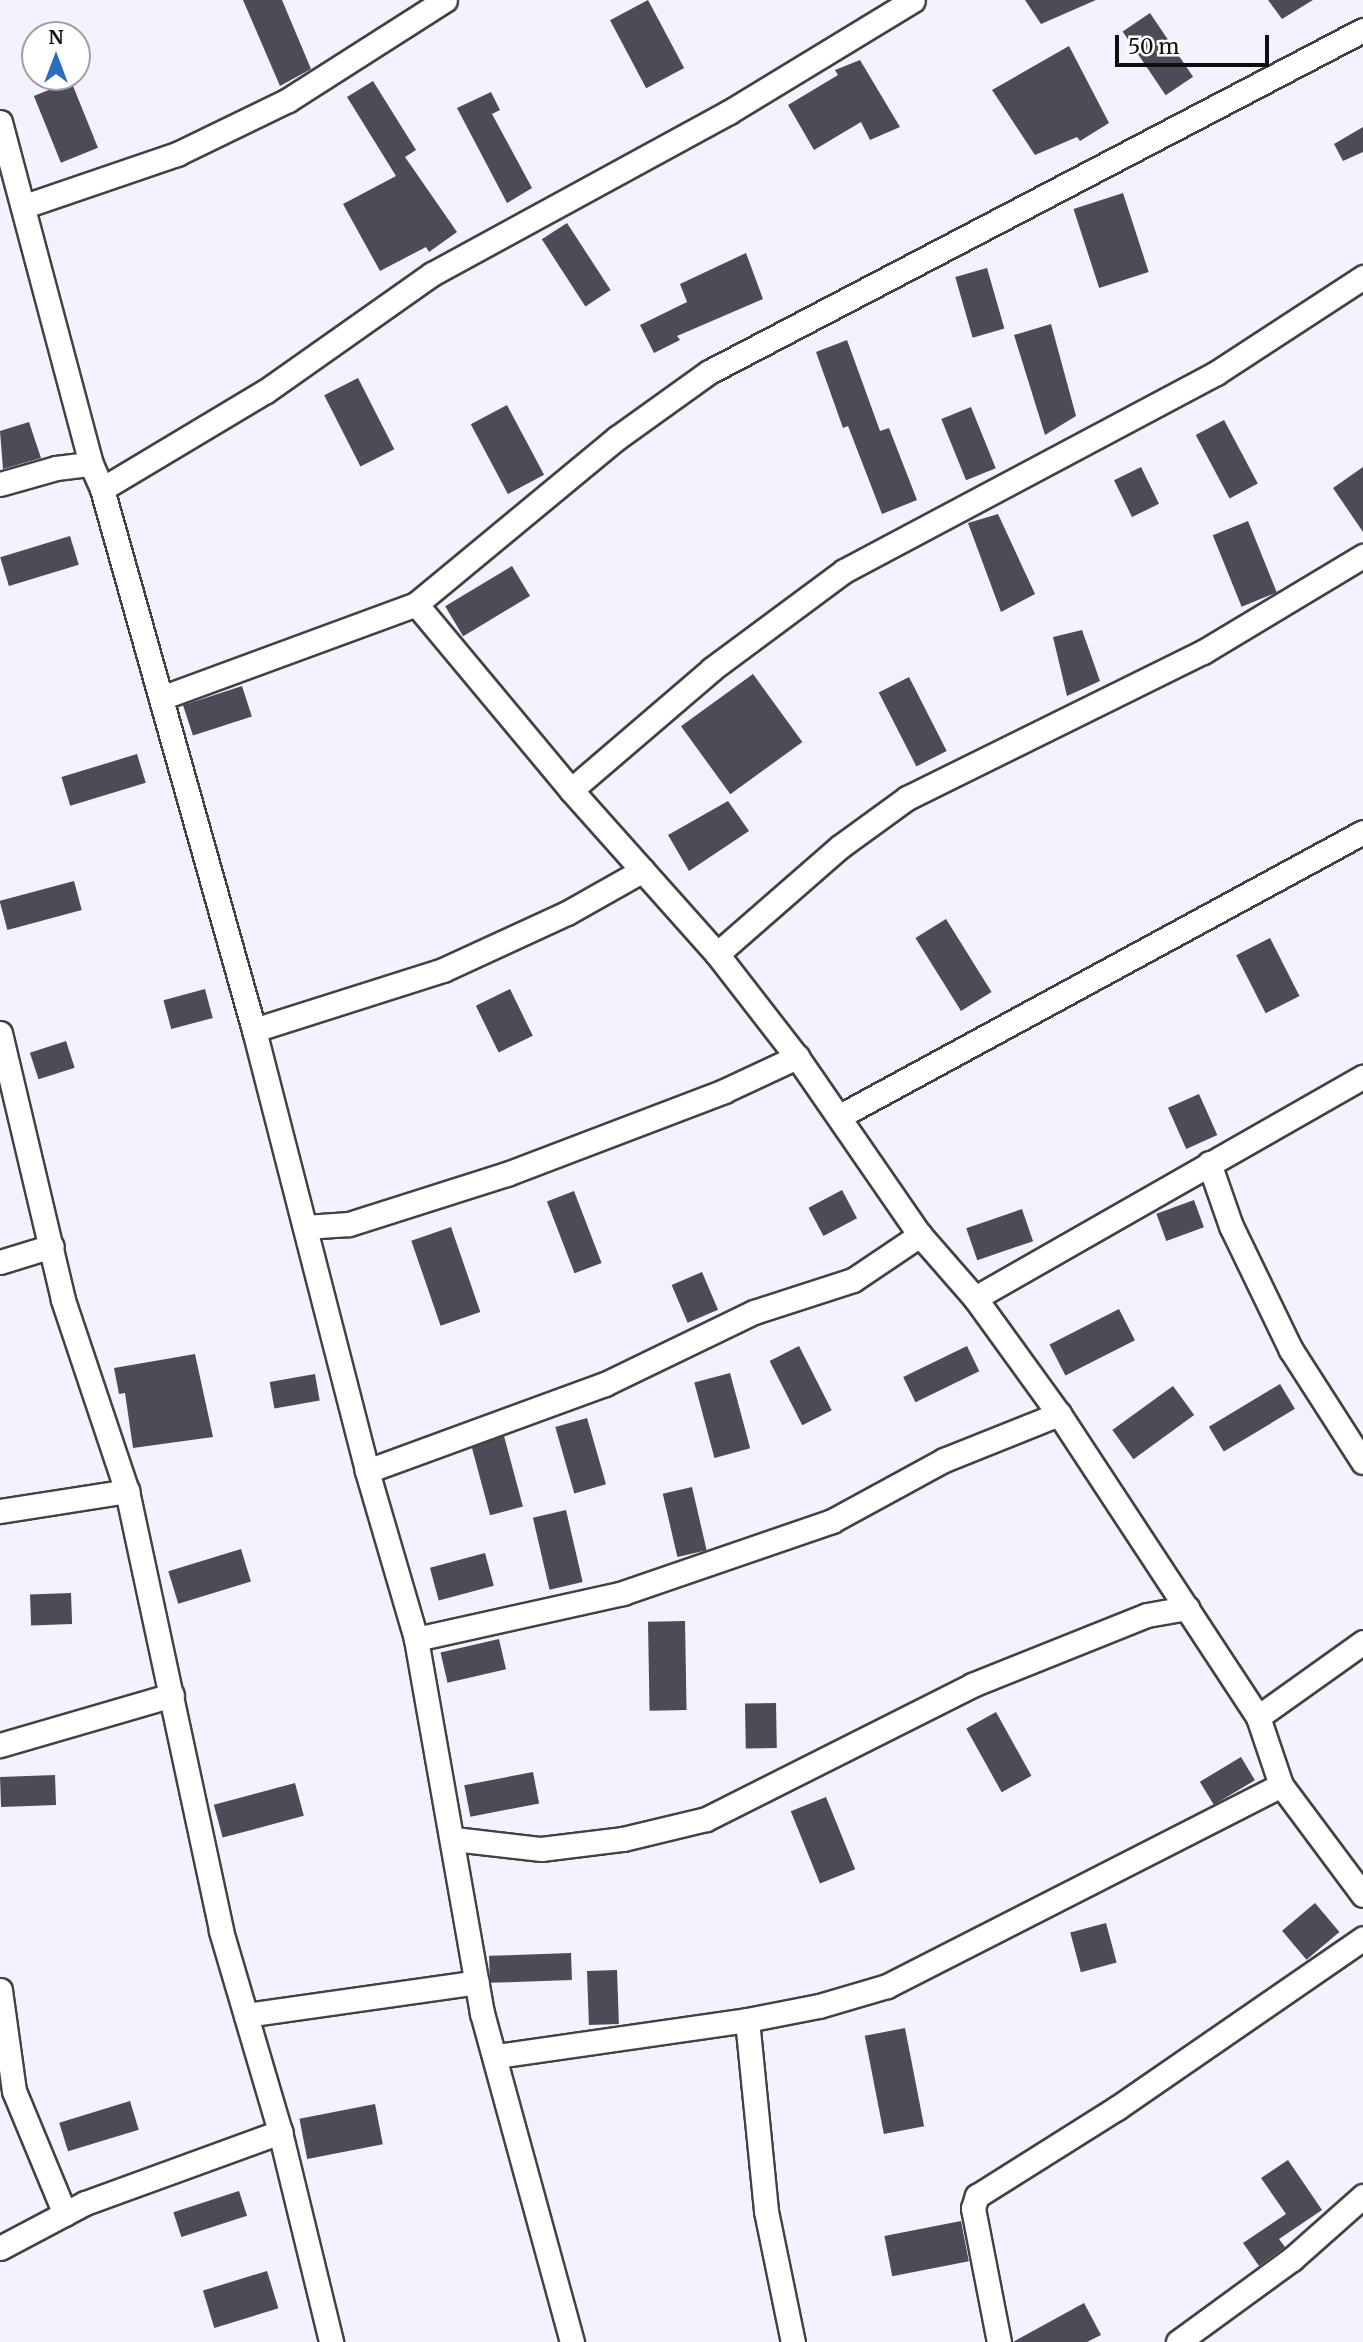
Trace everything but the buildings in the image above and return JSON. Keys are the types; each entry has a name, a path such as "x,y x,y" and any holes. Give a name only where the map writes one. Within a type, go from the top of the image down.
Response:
{"street":[{"path":"25,206 177,154 288,100 444,0"},
{"path":"102,488 266,391 432,274 729,112 913,0"},
{"path":"161,698 416,604 617,438 709,372 1363,30"},
{"path":"0,122 25,206 91,464 102,488 254,1030 366,1471 416,1639 429,1729 454,1839 477,1982 572,2342"},
{"path":"571,790 712,669 844,571 1216,373 1363,278"},
{"path":"0,484 56,468 91,464"},
{"path":"717,954 841,846 907,798 1203,652 1363,556"},
{"path":"416,604 571,790 717,954 840,1116 920,1235 975,1298 1059,1414 1258,1717 1281,1785 1363,1895"},
{"path":"840,1116 1363,832"},
{"path":"254,1030 443,970 567,913 643,870"},
{"path":"0,1032 63,1300 127,1491 221,1931 280,2132 331,2342"},
{"path":"305,1227 349,1224 507,1174 724,1091 797,1057"},
{"path":"975,1298 1363,1077"},
{"path":"1209,1163 1231,1226 1291,1350 1363,1462"},
{"path":"366,1471 605,1384 754,1312 853,1280 920,1235"},
{"path":"0,1262 52,1246"},
{"path":"416,1639 623,1593 832,1521 944,1460 1059,1414"},
{"path":"0,1511 127,1491"},
{"path":"454,1839 541,1849 623,1839 706,1819 972,1685 1147,1615 1187,1608"},
{"path":"1258,1717 1363,1642"},
{"path":"0,1745 172,1695"},
{"path":"497,2056 747,2020 819,2006 887,1986 1281,1785"},
{"path":"999,2342 973,2207 977,2196 1117,2108 1363,1938"},
{"path":"246,2015 477,1982"},
{"path":"0,1990 14,2091 65,2214"},
{"path":"747,2020 766,2211 793,2342"},
{"path":"0,2248 65,2214 280,2132"},
{"path":"1178,2342 1292,2259 1363,2196"}]}
